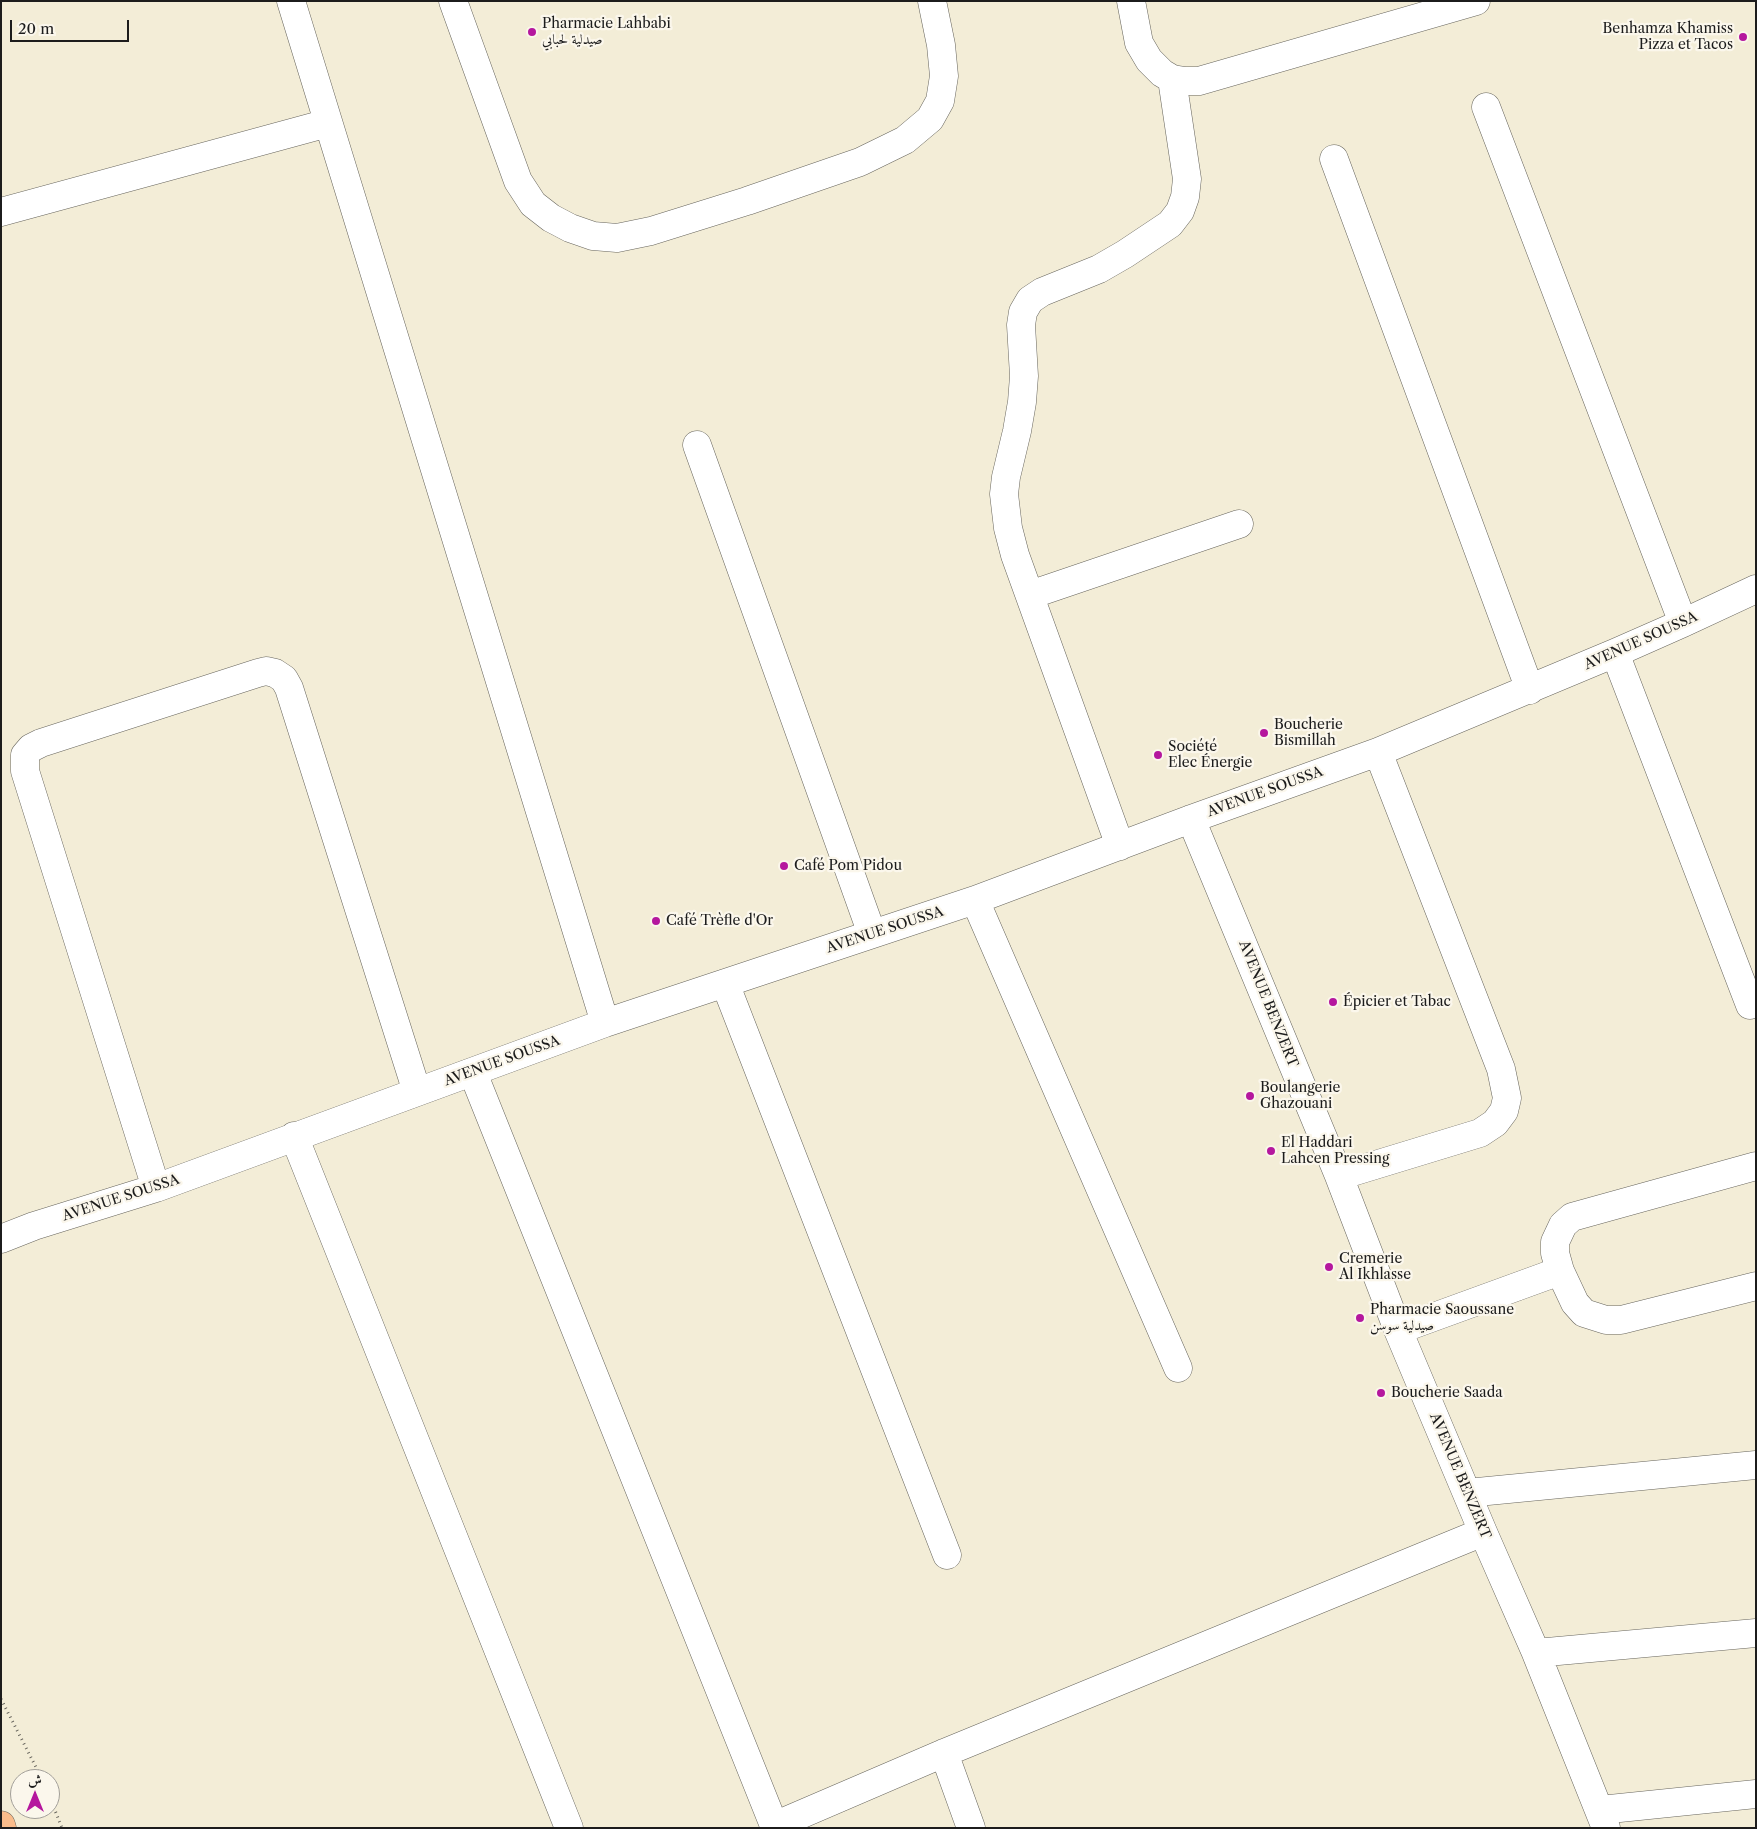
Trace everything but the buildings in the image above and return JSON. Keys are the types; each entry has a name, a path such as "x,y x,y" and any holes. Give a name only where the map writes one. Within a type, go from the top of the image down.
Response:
{"street":[{"path":"291,1 605,1023"},
{"path":"453,1 518,182 533,204 551,218 570,228 593,236 617,238 651,231 756,198 860,162 905,140 930,119 940,101 944,76 941,45 932,1"},
{"path":"1131,1 1139,43 1149,60 1162,73 1172,79 1185,82 1199,82 1476,1"},
{"path":"1120,846 1015,555 1008,528 1004,494 1022,402 1024,376 1021,326 1023,312 1030,300 1042,292 1099,269 1125,254 1170,224 1180,211 1185,197 1187,179 1172,79"},
{"path":"1486,107 1683,623"},
{"path":"1,212 328,123"},
{"path":"1334,159 1530,690"},
{"path":"697,445 872,934"},
{"path":"1030,595 1239,524"},
{"name":"AVENUE SOUSSA","path":"1,1239 34,1226 156,1188 605,1023 975,900 1191,819 1378,752 1530,690 1683,623 1756,588"},
{"path":"1615,653 1750,1006"},
{"path":"156,1188 25,771 25,755 31,748 41,743 258,673 266,671 276,673 284,679 289,688 417,1092"},
{"path":"1338,1176 1480,1133 1495,1123 1504,1111 1507,1098 1501,1069 1378,752"},
{"name":"AVENUE BENZERT","path":"1191,819 1338,1176 1398,1330 1536,1653 1603,1819"},
{"path":"975,900 1178,1368"},
{"path":"725,983 948,1555"},
{"path":"473,1072 774,1827 944,1752 1483,1532"},
{"path":"294,1136 569,1828"},
{"path":"1756,1166 1572,1217 1563,1225 1555,1242 1560,1271 1575,1303 1584,1313 1606,1320 1621,1320 1756,1286"},
{"path":"1398,1330 1560,1271"},
{"path":"1467,1493 1756,1465"},
{"path":"1536,1653 1756,1632"},
{"path":"944,1752 971,1828"},
{"path":"1603,1819 1756,1794"}],"path":[{"path":"1,1699 37,1769"}],"place":[{"name":"Pharmacie Lahbabi صيدلية لحبابي","path":"532,32"},
{"name":"Benhamza Khamiss Pizza et Tacos","path":"1743,37"},
{"name":"Boucherie Bismillah","path":"1264,733"},
{"name":"Société Elec Énergie","path":"1158,755"},
{"name":"Café Pom Pidou","path":"784,866"},
{"name":"Café Trèfle d'Or","path":"656,921"},
{"name":"Épicier et Tabac","path":"1333,1002"},
{"name":"Boulangerie Ghazouani","path":"1250,1096"},
{"name":"El Haddari Lahcen Pressing","path":"1271,1151"},
{"name":"Cremerie Al Ikhlasse","path":"1329,1267"},
{"name":"Pharmacie Saoussane صيدلية سوسن","path":"1360,1318"},
{"name":"Boucherie Saada","path":"1381,1393"}]}
